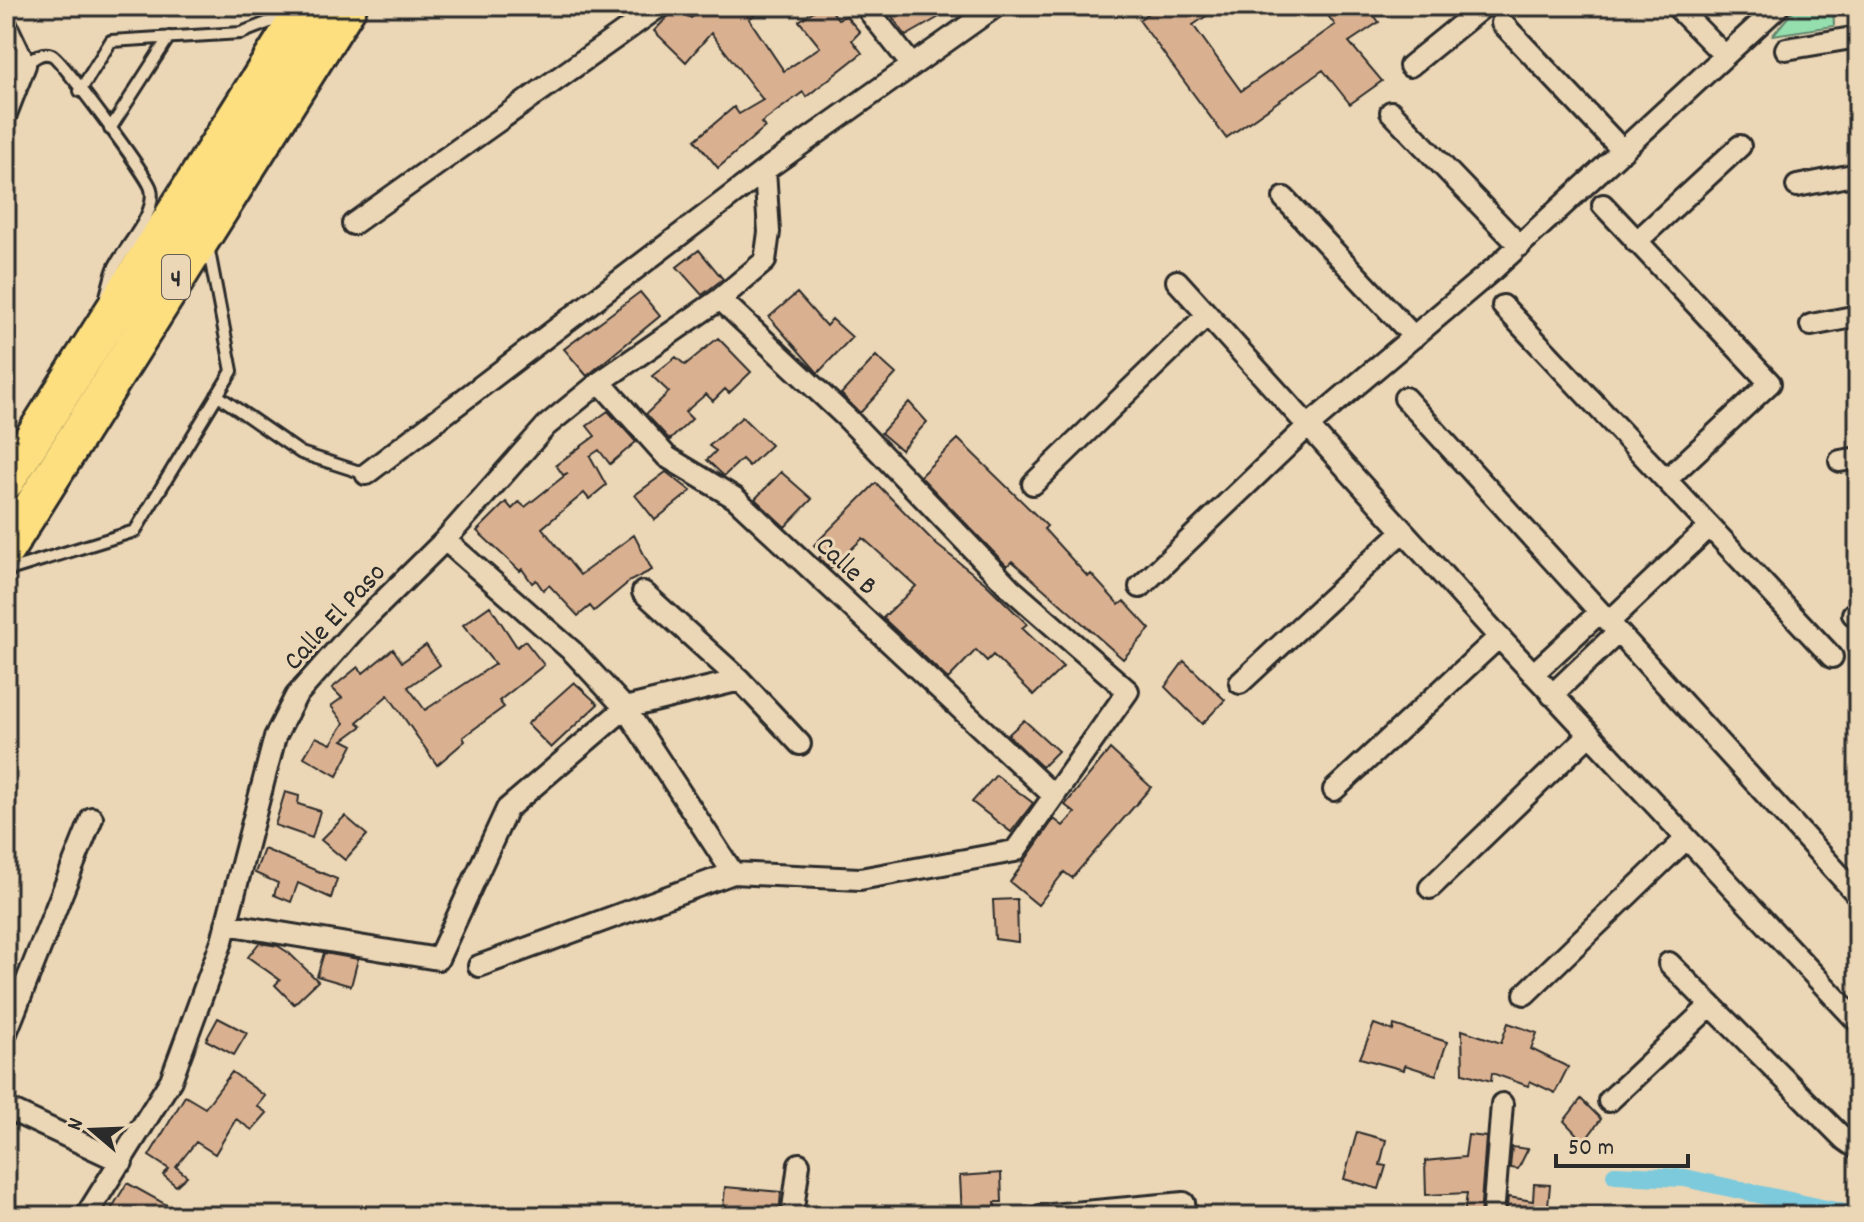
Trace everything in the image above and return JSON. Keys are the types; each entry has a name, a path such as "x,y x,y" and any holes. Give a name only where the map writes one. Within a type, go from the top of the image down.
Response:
{"highway":[{"name":"4","path":"6,481 306,6"},
{"name":"4","path":"6,549 348,6"}],"street":[{"path":"353,224 660,6"},
{"path":"865,6 911,64"},
{"path":"366,474 765,170 996,6"},
{"path":"1410,66 1484,6"},
{"path":"1676,6 1725,56"},
{"path":"1140,587 1308,426 1520,246 1779,6"},
{"path":"1502,23 1623,151"},
{"path":"6,25 25,65 6,114"},
{"path":"1786,49 1858,37"},
{"path":"1391,112 1520,246"},
{"path":"1636,242 1740,146"},
{"name":"Calle El Paso","path":"86,1216 171,1080 226,924 275,737 296,696 357,627 445,540 546,426 600,382 720,299 765,261 769,232 765,170"},
{"path":"1797,186 1858,174"},
{"path":"1284,198 1414,337"},
{"path":"1603,205 1770,383 1666,480"},
{"path":"1177,281 1552,695 1858,1022"},
{"path":"479,966 733,873 860,879 1015,851 1128,691 1010,588 847,418 720,299"},
{"path":"1503,306 1832,657"},
{"path":"1033,484 1207,315"},
{"path":"1811,325 1858,316"},
{"name":"Calle B","path":"600,382 667,457 735,498 1053,795"},
{"path":"1405,398 1854,891"},
{"path":"1552,695 1609,622 1709,527"},
{"path":"1240,683 1403,531"},
{"path":"445,540 573,652 625,708 733,873"},
{"path":"643,592 740,680 800,744"},
{"path":"1533,674 1609,622"},
{"path":"1334,790 1499,637"},
{"path":"226,924 438,959 507,809 625,708 740,680"},
{"path":"1430,888 1589,735"},
{"path":"6,1033 92,818"},
{"path":"1525,994 1686,839"},
{"path":"1669,963 1844,1139 1858,1149"},
{"path":"1609,1101 1711,1005"},
{"path":"1493,1216 1502,1104"},
{"path":"6,1108 122,1162"},
{"path":"792,1216 799,1164"},
{"path":"1040,1216 1184,1203 1186,1216"}],"lane":[{"path":"80,91 111,41 241,33 272,21 282,6"},
{"path":"110,129 169,37"},
{"path":"25,65 40,54 49,53 59,59 110,129 128,146 151,189 148,209 114,268 93,344"},
{"path":"6,571 135,531 232,371 205,232"},
{"path":"217,395 301,453 366,474"}],"green space":[{"path":"1797,6 1833,6 1834,26 1773,35"}],"building":[{"path":"678,6 691,18 708,6 766,6 749,19 784,71 820,47 799,21 821,6 828,6 838,19 846,16 860,32 852,40 862,53 806,97 803,92 761,123 765,127 718,168 695,140 734,107 739,114 763,100 711,33 686,62 654,31"},
{"path":"899,6 935,6 941,16 906,36 889,12"},
{"path":"1157,6 1221,6 1193,25 1241,91 1335,25 1329,17 1348,6 1367,6 1379,22 1349,42 1382,81 1350,104 1323,70 1226,138 1139,20"},
{"path":"699,250 723,279 702,295 677,267"},
{"path":"640,292 660,316 587,376 564,349"},
{"path":"797,293 826,326 832,319 852,337 818,373 769,317"},
{"path":"718,338 751,372 729,393 725,389 713,401 706,394 685,412 692,419 670,440 646,414 669,392 652,376 676,357 685,365"},
{"path":"876,356 896,374 860,413 841,394"},
{"path":"909,402 927,422 901,450 881,433"},
{"path":"608,411 636,442 610,464 599,450 590,456 606,485 589,499 584,493 542,528 580,575 634,535 652,570 630,581 594,611 590,606 578,616 549,585 543,590 536,580 532,583 522,569 520,571 477,531 506,502 512,509 519,502 525,507 568,473 563,475 556,465 595,436 587,426"},
{"path":"742,417 771,445 749,466 742,459 724,476 707,460 716,451 709,446"},
{"path":"958,439 1047,526 1044,529 1088,577 1091,574 1119,605 1124,601 1150,629 1123,659 1012,561 1007,566 920,476"},
{"path":"666,472 691,491 655,520 635,495"},
{"path":"781,472 812,499 785,527 755,499"},
{"path":"876,483 937,545 985,583 1027,624 1022,628 1063,667 1034,695 993,655 987,661 976,650 948,679 883,618 916,586 863,538 830,569 819,558 822,555 814,545"},
{"path":"490,606 517,647 525,641 544,665 499,701 504,707 463,737 465,741 437,765 388,695 357,722 362,726 343,740 353,745 337,776 304,757 316,737 331,744 344,723 331,706 342,698 332,688 358,667 363,673 393,649 402,662 426,645 440,665 408,687 425,710 495,664 463,625"},
{"path":"1184,661 1225,700 1202,724 1165,687"},
{"path":"574,682 598,704 551,748 527,724"},
{"path":"1024,720 1058,751 1042,767 1008,735"},
{"path":"1110,749 1151,787 1072,878 1064,872 1038,905 1010,882 1054,819 1063,826 1075,813 1065,805"},
{"path":"996,775 1033,803 1011,832 972,802"},
{"path":"285,792 299,796 298,804 320,811 312,838 275,825"},
{"path":"345,816 367,835 345,860 321,840"},
{"path":"264,849 337,879 331,898 298,883 291,902 274,895 278,883 255,873"},
{"path":"1017,899 1018,942 995,939 993,900"},
{"path":"259,943 278,946 289,953 318,981 294,1004 275,985 280,980 248,957"},
{"path":"324,953 358,959 351,986 317,976"},
{"path":"218,1018 247,1033 234,1055 206,1040"},
{"path":"1508,1023 1537,1033 1531,1049 1568,1067 1555,1093 1530,1081 1528,1086 1492,1073 1491,1081 1463,1073 1462,1030 1501,1043"},
{"path":"1374,1024 1393,1031 1394,1025 1447,1042 1436,1075 1405,1065 1404,1070 1360,1058"},
{"path":"232,1072 265,1096 257,1106 267,1113 252,1130 236,1119 215,1154 196,1142 176,1167 187,1176 176,1186 163,1175 169,1169 149,1156 185,1096 205,1108"},
{"path":"1581,1099 1601,1119 1584,1142 1564,1121"},
{"path":"1357,1132 1386,1140 1380,1165 1386,1166 1379,1189 1344,1179"},
{"path":"1468,1135 1486,1137 1480,1216 1464,1216 1467,1193 1426,1195 1425,1161 1465,1157"},
{"path":"1512,1147 1528,1149 1518,1169 1510,1168"},
{"path":"1001,1173 1002,1202 995,1202 996,1215 962,1216 960,1176"},
{"path":"127,1183 167,1205 160,1216 107,1216"},
{"path":"1534,1184 1550,1185 1547,1216 1506,1216 1508,1197 1533,1201"},
{"path":"725,1187 781,1192 779,1216 745,1216 746,1212 723,1210"}],"waterway":[{"path":"1615,1175 1685,1178 1858,1216"}]}
